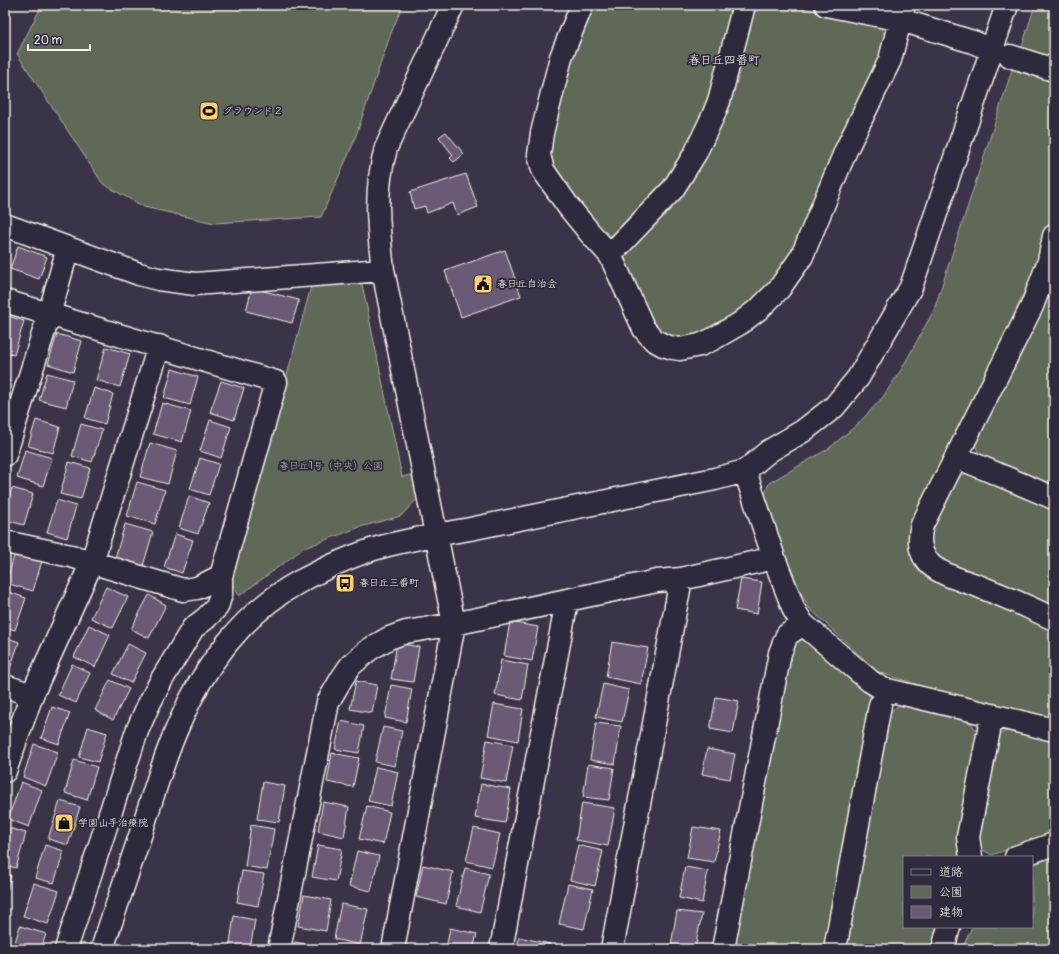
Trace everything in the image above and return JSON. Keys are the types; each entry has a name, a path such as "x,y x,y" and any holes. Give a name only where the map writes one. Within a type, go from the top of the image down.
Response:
{"street":[{"path":"393,949 454,624 383,270 377,216 378,184 386,148 454,5"},
{"path":"582,5 562,57 542,133 539,155 543,170 568,206 610,255 644,329 654,340 672,348 690,348 700,345 739,324 760,308 779,289 802,256 846,150 890,60 903,13"},
{"path":"610,255 673,189 695,154 719,101 744,5"},
{"path":"826,5 903,13 1001,53 1054,70"},
{"path":"102,949 155,786 179,722 208,669 224,647 256,612 298,582 343,561 379,547 437,534 715,479 745,471 769,451 803,431 834,407 858,378 911,287 1001,53 1007,5"},
{"path":"5,225 139,274 158,279 196,284 383,270"},
{"path":"1054,236 1049,262 1032,306 922,525 919,537 923,553 931,565 947,574 1021,603 1054,619"},
{"path":"5,456 10,424 49,314 68,248"},
{"path":"5,301 276,382 221,576 221,594 217,607 205,620 193,628 162,679 148,706 137,731 66,949"},
{"path":"5,771 32,695 92,562 159,346"},
{"path":"957,457 1054,498"},
{"path":"745,471 774,558 794,610 803,624 870,681 883,689 1054,730"},
{"path":"5,542 71,556 183,590 197,588 221,576"},
{"path":"279,949 328,702 351,666 370,649 389,638 406,632 454,624 657,581 681,579 774,558"},
{"path":"612,949 681,579"},
{"path":"183,590 188,596 193,609 193,628"},
{"path":"501,949 567,601"},
{"path":"723,949 780,652 787,634 803,624"},
{"path":"5,686 32,695"},
{"path":"835,949 880,705"},
{"path":"971,856 968,836 992,715"},
{"path":"1019,856 1054,844"},
{"path":"943,949 949,928"}],"green space":[{"name":"グラウンド２","path":"42,5 403,5 391,33 353,144 321,217 214,223 144,207 103,184 17,54"},
{"path":"592,5 730,5 727,38 709,97 686,148 663,185 614,236 608,236 602,233 551,166 547,146 569,61"},
{"path":"764,5 791,5 854,21 875,24 881,28 886,37 882,54 799,240 778,276 757,298 735,315 699,336 683,340 666,336 652,325 625,267 625,257 629,248 677,197 749,22 754,13"},
{"path":"1035,5 1054,5 1054,64 1020,53"},
{"path":"1014,64 1054,76 1054,196 1046,244 955,444 911,523 910,537 912,548 1054,628 1054,722 988,707 878,672 810,609 801,593 779,540 764,497 769,483 828,449 859,423 883,397 901,370 934,310"},
{"path":"1054,275 1054,481 1045,483 980,456 973,440"},
{"name":"春日丘1号（中央）公園","path":"361,279 402,477 414,474 418,498 401,516 360,527 304,548 239,596 232,584 231,572 312,283"},
{"path":"970,472 1054,511 1054,611 1026,595 943,561 937,555 929,542 929,531 956,477"},
{"path":"794,640 810,640 829,661 850,680 866,690 872,701 823,949 733,949"},
{"path":"899,705 968,719 978,733 960,856 903,856 903,928 940,928 934,949 845,949 891,711"},
{"path":"1008,730 1054,740 1054,833 992,855 979,848 978,834 996,736"},
{"path":"1054,857 1054,949 962,949 972,928 1033,928 1033,865"}],"building":[{"path":"446,132 464,154 454,162 450,158 453,155 439,137"},
{"path":"466,174 478,207 457,215 453,203 427,213 425,206 414,209 410,192"},
{"path":"18,246 47,257 39,279 10,269"},
{"name":"春日丘自治会","path":"505,250 521,296 461,317 445,271"},
{"path":"252,288 299,300 292,323 246,311"},
{"path":"5,315 24,321 14,355 5,353"},
{"path":"57,334 82,341 73,372 48,364"},
{"path":"106,347 130,354 120,387 96,380"},
{"path":"172,369 198,377 190,405 164,398"},
{"path":"47,373 73,380 66,407 39,400"},
{"path":"5,379 9,380 5,393"},
{"path":"221,381 244,388 234,420 210,412"},
{"path":"94,388 113,394 105,424 85,418"},
{"path":"162,403 191,411 182,442 153,434"},
{"path":"36,420 60,427 53,453 28,446"},
{"path":"210,420 231,427 221,458 200,451"},
{"path":"81,424 102,430 92,462 72,456"},
{"path":"150,443 177,451 168,484 140,477"},
{"path":"25,450 52,458 43,486 17,478"},
{"path":"200,458 219,464 209,495 190,489"},
{"path":"69,462 90,468 81,499 60,494"},
{"path":"137,482 165,490 155,524 127,516"},
{"path":"12,488 33,494 24,525 5,520 5,510"},
{"path":"189,496 209,503 198,534 179,528"},
{"path":"57,500 76,506 67,538 47,532"},
{"path":"125,524 153,532 143,566 115,558"},
{"path":"175,534 193,540 182,573 164,567"},
{"path":"15,553 42,561 33,591 6,583"},
{"path":"741,579 762,582 757,614 735,610"},
{"path":"106,587 128,597 113,628 91,618"},
{"path":"5,591 26,598 15,630 5,627"},
{"path":"149,595 166,605 149,638 131,629"},
{"path":"510,622 538,627 532,661 504,656"},
{"path":"89,625 110,635 95,667 74,657"},
{"path":"5,637 19,642 9,672 5,670"},
{"path":"612,642 648,648 641,684 606,677"},
{"path":"397,643 419,647 413,682 391,679"},
{"path":"128,644 146,653 131,683 113,674"},
{"path":"501,660 528,665 522,700 495,695"},
{"path":"72,664 90,673 76,703 58,695"},
{"path":"110,680 129,689 113,720 95,710"},
{"path":"356,681 377,685 372,713 350,709"},
{"path":"603,684 629,690 622,722 596,717"},
{"path":"391,685 412,689 406,722 385,718"},
{"path":"716,697 739,701 733,733 710,729"},
{"path":"494,704 523,709 518,741 488,735"},
{"path":"52,707 70,713 59,744 41,738"},
{"path":"341,721 364,726 359,753 335,749"},
{"path":"596,723 621,726 615,764 590,760"},
{"path":"88,727 107,733 98,762 79,757"},
{"path":"383,727 402,731 395,766 375,762"},
{"path":"487,740 513,745 506,783 480,778"},
{"path":"34,744 58,752 46,786 23,777"},
{"path":"707,749 735,754 730,779 702,774"},
{"path":"332,753 359,758 353,787 327,782"},
{"path":"74,760 97,767 87,800 65,793"},
{"path":"588,764 614,768 609,800 583,797"},
{"path":"376,767 398,772 391,806 368,801"},
{"path":"21,782 42,790 29,827 8,819"},
{"path":"263,782 285,786 279,822 257,819"},
{"path":"481,784 511,789 505,823 475,818"},
{"name":"学園山手治療院","path":"60,801 80,807 68,845 48,839"},
{"path":"323,802 349,807 344,837 318,831"},
{"path":"582,803 615,808 608,846 576,840"},
{"path":"367,806 390,812 383,844 359,839"},
{"path":"251,825 274,829 267,870 245,866"},
{"path":"5,827 26,833 16,868 5,865"},
{"path":"693,827 721,831 714,862 687,858"},
{"path":"474,828 500,834 492,867 466,861"},
{"path":"45,845 64,851 54,883 35,878"},
{"path":"318,845 342,849 336,881 312,877"},
{"path":"578,845 603,851 595,886 570,880"},
{"path":"357,851 379,856 371,891 349,886"},
{"path":"423,865 453,872 446,904 416,897"},
{"path":"685,867 708,871 702,903 679,898"},
{"path":"465,868 489,874 480,912 456,906"},
{"path":"242,871 264,874 258,906 237,902"},
{"path":"5,874 11,876 5,898"},
{"path":"34,883 59,891 48,924 23,916"},
{"path":"568,884 593,889 584,929 559,924"},
{"path":"304,895 331,900 326,931 298,926"},
{"path":"341,904 368,909 360,945 334,939"},
{"path":"677,911 702,914 695,948 671,945"},
{"path":"234,916 255,920 250,949 229,949"},
{"path":"20,926 46,934 41,949 13,949"},
{"path":"450,928 477,934 473,949 446,949"},
{"path":"519,937 550,944 548,949 517,949"},
{"path":"295,942 321,947 321,949 293,949"}],"place":[{"name":"グラウンド２","path":"209,111"},
{"name":"春日丘自治会","path":"483,284"},
{"name":"春日丘三番町","path":"345,583"},
{"name":"学園山手治療院","path":"64,823"}],"district":[{"name":"春日丘四番町","path":"724,60"}]}
